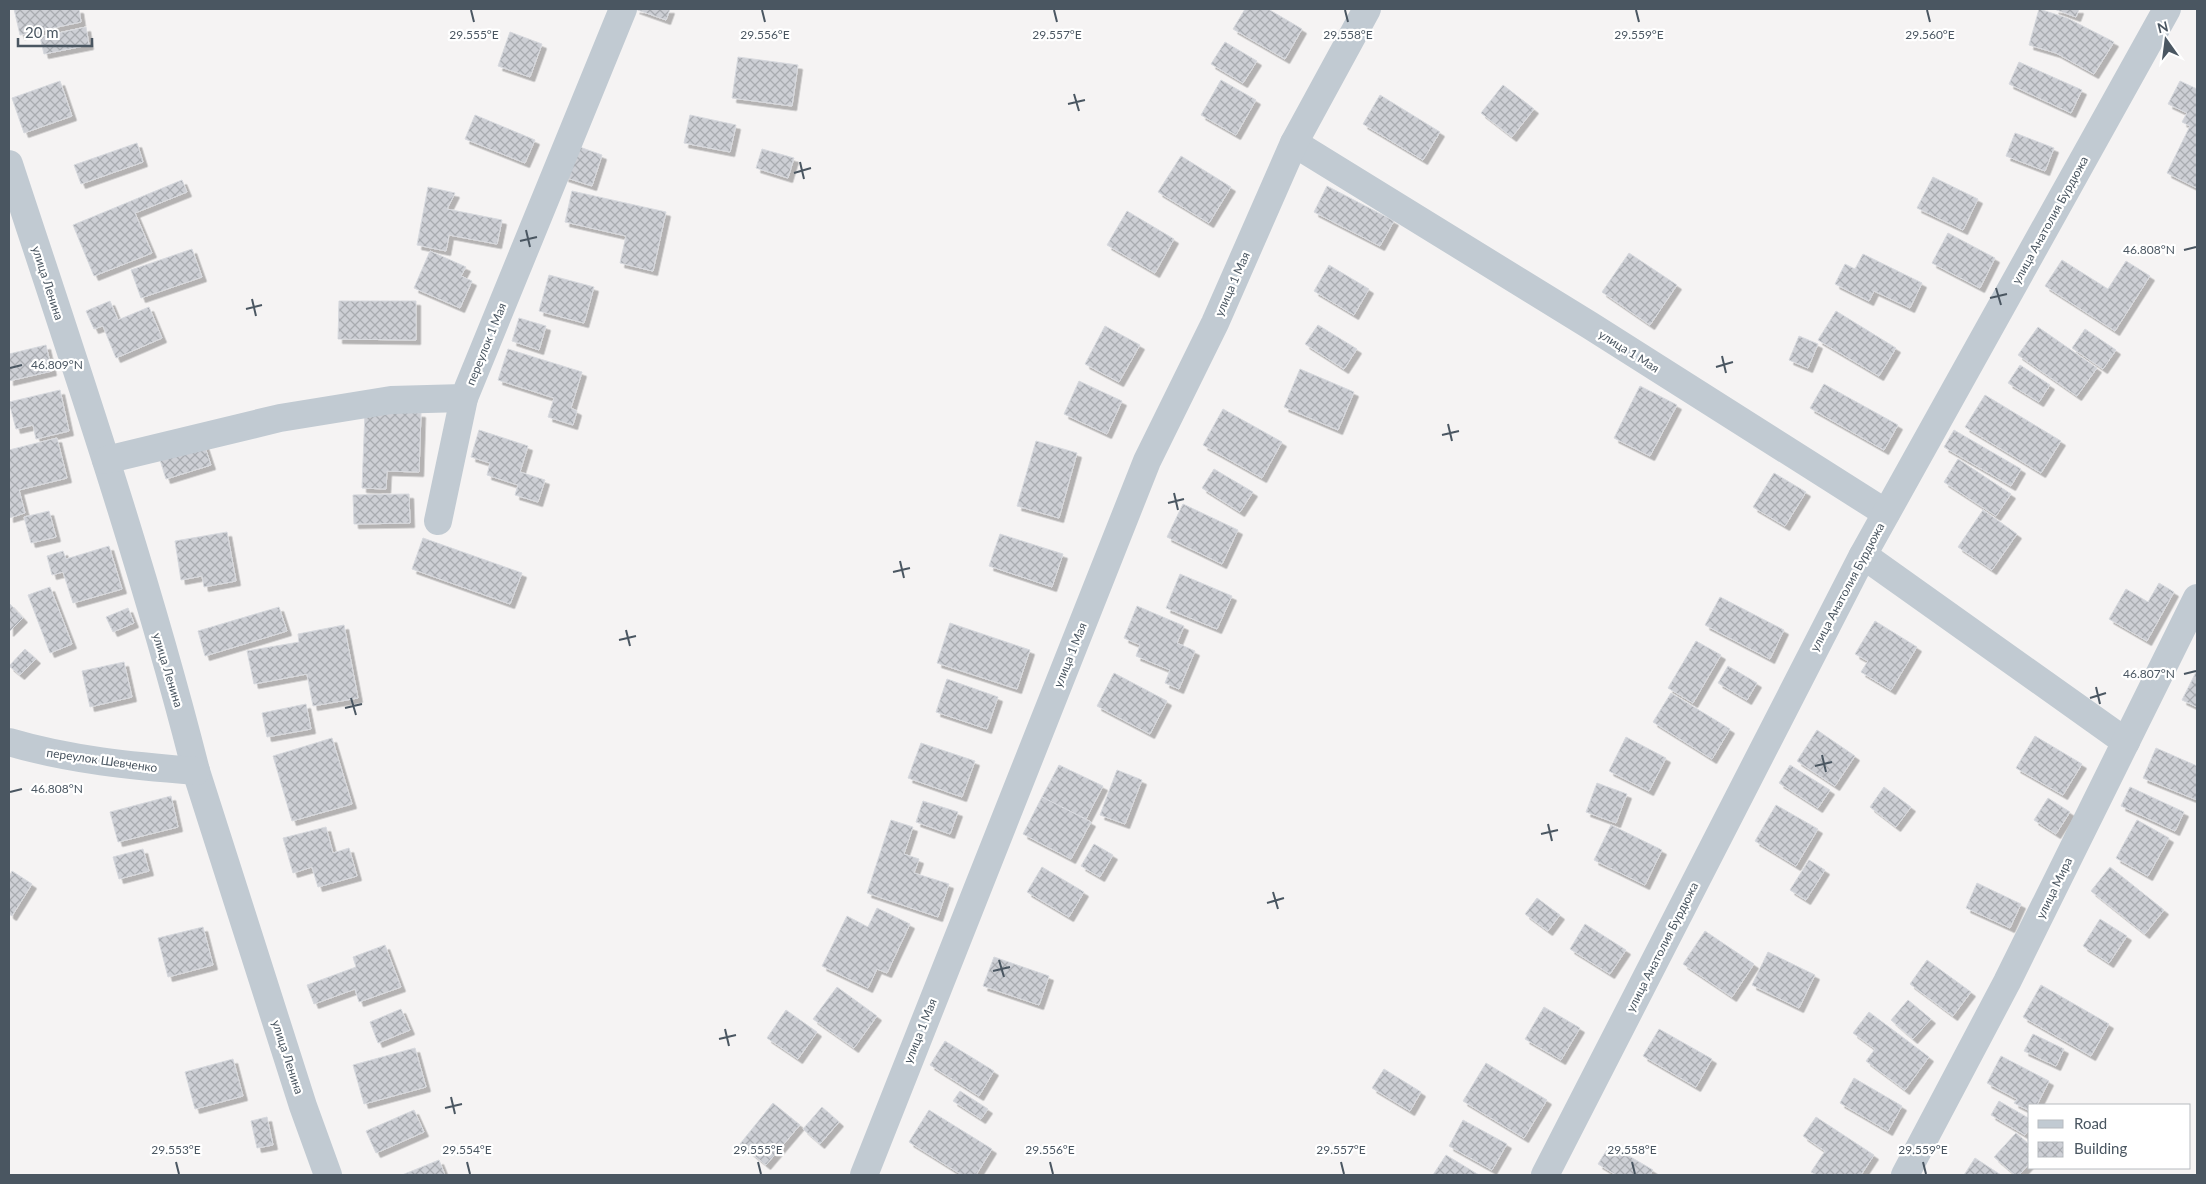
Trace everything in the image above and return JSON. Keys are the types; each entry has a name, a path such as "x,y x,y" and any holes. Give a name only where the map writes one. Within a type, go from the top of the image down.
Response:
{"street":[{"name":"переулок 1 Мая","path":"106,460 280,418 392,400 464,398 623,9"},
{"name":"улица 1 Мая","path":"864,1175 1148,460 1214,323 1294,143 1367,9"},
{"name":"улица Анатолия Бурдюжа","path":"1545,1175 1863,555 2166,9"},
{"name":"улица 1 Мая","path":"1294,143 1591,326 1886,513"},
{"name":"улица Ленина","path":"9,164 106,460 183,719 196,771 328,1175"},
{"path":"438,521 464,398"},
{"path":"1863,555 2126,742"},
{"name":"улица Мира","path":"1905,1175 2007,982 2197,598"},
{"name":"переулок Шевченко","path":"9,742 46,753 126,766 196,771"}],"building":[{"path":"14,9 79,9 81,22 20,35"},
{"path":"635,9 670,9 666,20"},
{"path":"1245,9 1268,9 1302,29 1285,59 1233,29"},
{"path":"2039,9 2067,18 2114,42 2094,74 2056,53 2029,45"},
{"path":"2054,9 2079,9 2076,17"},
{"path":"86,27 89,45 44,54 40,37"},
{"path":"510,32 542,44 530,77 498,66"},
{"path":"1225,42 1257,61 1243,83 1211,64"},
{"path":"738,57 798,65 792,106 732,98"},
{"path":"2019,62 2082,90 2071,113 2009,84"},
{"path":"1221,80 1256,100 1236,135 1201,115"},
{"path":"60,81 72,116 24,133 12,98"},
{"path":"2180,81 2197,89 2197,188 2167,173 2190,126 2182,122 2187,113 2168,104"},
{"path":"1503,85 1534,109 1512,137 1481,113"},
{"path":"1380,95 1440,132 1423,160 1363,124"},
{"path":"475,115 535,140 525,163 465,139"},
{"path":"690,115 736,125 730,152 684,143"},
{"path":"2015,133 2054,148 2045,171 2006,156"},
{"path":"137,143 143,162 81,184 74,165"},
{"path":"574,145 602,155 592,186 564,177"},
{"path":"762,149 794,158 788,178 756,168"},
{"path":"1181,156 1231,187 1209,223 1158,192"},
{"path":"1933,177 1978,199 1963,230 1917,208"},
{"path":"182,180 187,192 135,213 152,253 94,276 73,225"},
{"path":"1327,186 1394,221 1380,246 1314,212"},
{"path":"428,187 455,193 447,209 502,220 497,244 449,235 446,251 417,245"},
{"path":"572,191 666,212 653,271 620,263 626,236 565,222"},
{"path":"1127,211 1174,239 1155,273 1107,245"},
{"path":"1948,233 1995,258 1980,288 1932,263"},
{"path":"192,249 202,277 141,298 131,270"},
{"path":"430,251 466,267 461,276 472,281 460,308 414,288"},
{"path":"1629,253 1677,285 1650,325 1602,292"},
{"path":"1863,254 1922,283 1910,308 1874,291 1869,301 1835,284 1845,264 1855,269"},
{"path":"2062,260 2108,289 2126,261 2150,276 2115,331 2045,286"},
{"path":"1329,265 1369,289 1354,315 1314,291"},
{"path":"549,275 594,287 584,323 539,311"},
{"path":"110,301 118,320 149,307 162,338 116,358 103,326 94,329 86,311"},
{"path":"339,301 416,301 416,340 338,339"},
{"path":"1836,311 1896,348 1879,376 1818,340"},
{"path":"519,318 546,326 539,350 512,341"},
{"path":"1318,325 1357,349 1344,369 1305,344"},
{"path":"1105,326 1140,345 1119,382 1085,364"},
{"path":"2038,327 2097,368 2077,396 2018,355"},
{"path":"2085,329 2116,350 2103,369 2072,348"},
{"path":"1799,336 1818,344 1808,368 1789,360"},
{"path":"46,345 52,371 9,381 9,354"},
{"path":"508,349 582,372 571,408 577,411 573,425 548,417 554,398 498,380"},
{"path":"2020,365 2050,385 2039,402 2008,383"},
{"path":"1300,369 1354,392 1338,430 1284,407"},
{"path":"1079,381 1122,401 1107,434 1064,414"},
{"path":"1824,384 1898,425 1884,450 1810,408"},
{"path":"1640,386 1677,405 1650,456 1614,438"},
{"path":"60,390 69,431 36,439 33,425 16,429 9,402"},
{"path":"1985,395 2061,441 2041,473 1965,427"},
{"path":"1223,409 1282,442 1262,478 1203,445"},
{"path":"365,411 421,413 419,472 387,471 386,489 362,488"},
{"path":"479,430 528,446 520,472 545,480 538,502 515,495 518,485 487,475 490,463 471,457"},
{"path":"1954,430 2021,469 2011,486 1944,447"},
{"path":"200,432 211,465 166,479 156,447"},
{"path":"57,438 67,478 19,490 25,513 9,518 9,450"},
{"path":"1036,441 1077,453 1059,518 1017,506"},
{"path":"1958,459 2011,494 1996,516 1944,482"},
{"path":"1214,469 1253,492 1240,512 1202,488"},
{"path":"1774,473 1806,492 1785,526 1753,507"},
{"path":"409,494 410,523 354,524 353,495"},
{"path":"1183,504 1238,530 1222,564 1167,537"},
{"path":"1983,510 2017,534 1992,570 1958,547"},
{"path":"49,511 56,537 31,543 24,517"},
{"path":"227,532 236,581 204,587 202,576 181,580 175,541"},
{"path":"1000,534 1063,554 1052,587 989,566"},
{"path":"423,538 522,573 510,604 412,569"},
{"path":"109,546 122,589 73,603 63,572 52,575 47,556 63,551 66,559"},
{"path":"1180,574 1232,596 1217,629 1166,608"},
{"path":"2159,583 2174,592 2147,641 2109,619 2126,589 2148,602"},
{"path":"50,587 72,644 50,653 28,595"},
{"path":"1720,597 1784,630 1770,659 1705,625"},
{"path":"9,603 23,618 9,632"},
{"path":"1137,606 1184,626 1177,643 1195,651 1179,689 1165,683 1170,670 1136,656 1140,645 1124,638"},
{"path":"279,607 287,631 205,656 198,631"},
{"path":"128,608 134,623 113,632 106,617"},
{"path":"1875,621 1917,647 1891,690 1861,672 1868,661 1855,654"},
{"path":"950,623 1030,650 1017,689 937,663"},
{"path":"344,625 358,698 313,706 307,674 254,684 247,651 299,642 298,634"},
{"path":"1696,641 1721,655 1693,703 1668,688"},
{"path":"25,649 36,659 20,675 9,666"},
{"path":"124,662 132,697 90,707 82,671"},
{"path":"1728,666 1757,683 1747,700 1718,683"},
{"path":"2197,670 2197,707 2182,700"},
{"path":"1114,673 1167,701 1150,734 1097,706"},
{"path":"947,679 998,697 987,729 936,712"},
{"path":"1671,693 1730,729 1712,759 1653,722"},
{"path":"306,704 311,729 267,737 262,713"},
{"path":"1817,730 1855,756 1835,786 1797,761"},
{"path":"2035,736 2082,764 2063,795 2016,768"},
{"path":"1626,737 1666,758 1649,791 1609,771"},
{"path":"332,738 352,804 292,821 273,756"},
{"path":"921,743 975,761 962,797 908,778"},
{"path":"2156,748 2197,766 2197,800 2143,778"},
{"path":"1059,765 1103,786 1086,819 1042,797"},
{"path":"1790,765 1830,790 1818,808 1779,783"},
{"path":"1117,770 1142,780 1125,824 1100,815"},
{"path":"1597,783 1627,794 1616,823 1586,812"},
{"path":"1884,787 1911,807 1896,827 1870,807"},
{"path":"2130,787 2184,812 2175,831 2121,806"},
{"path":"171,796 178,827 118,842 110,812"},
{"path":"1042,797 1091,822 1071,859 1023,834"},
{"path":"2048,798 2070,812 2056,834 2034,820"},
{"path":"923,801 958,812 950,834 916,822"},
{"path":"1776,805 1818,829 1796,866 1755,841"},
{"path":"891,820 913,827 904,854 919,859 914,873 949,884 938,917 867,893"},
{"path":"2137,820 2169,838 2148,876 2116,858"},
{"path":"1611,825 1662,850 1645,885 1594,860"},
{"path":"326,827 333,853 349,848 357,876 318,887 312,867 293,873 283,838"},
{"path":"1094,844 1113,855 1100,877 1081,866"},
{"path":"143,849 149,871 119,879 113,857"},
{"path":"1809,860 1825,870 1806,900 1790,890"},
{"path":"1042,867 1084,892 1069,917 1027,892"},
{"path":"2110,867 2164,910 2145,934 2091,891"},
{"path":"12,871 32,884 12,916 9,914 9,877"},
{"path":"1977,883 2021,904 2010,928 1966,908"},
{"path":"1537,898 1560,915 1548,931 1525,914"},
{"path":"877,908 910,924 887,973 877,969 868,988 822,966 847,916 868,927"},
{"path":"2100,919 2127,936 2109,963 2083,946"},
{"path":"1585,924 1626,950 1610,974 1570,949"},
{"path":"203,927 213,965 168,977 158,938"},
{"path":"1705,931 1754,964 1732,997 1683,964"},
{"path":"385,945 401,987 359,1002 355,989 314,1004 307,985 356,967 353,957"},
{"path":"1768,952 1815,975 1799,1008 1752,985"},
{"path":"994,957 1049,976 1039,1005 983,986"},
{"path":"1927,960 1971,992 1953,1016 1910,984"},
{"path":"2041,985 2109,1024 2091,1056 2023,1017"},
{"path":"837,987 877,1016 854,1048 813,1019"},
{"path":"1908,1000 1931,1019 1913,1039 1891,1020"},
{"path":"1544,1007 1580,1028 1561,1060 1525,1039"},
{"path":"401,1009 410,1030 378,1043 370,1022"},
{"path":"786,1010 817,1032 798,1059 767,1038"},
{"path":"1869,1012 1929,1057 1905,1090 1866,1061 1875,1049 1853,1033"},
{"path":"1659,1029 1712,1059 1696,1087 1643,1056"},
{"path":"2033,1034 2064,1049 2056,1066 2024,1051"},
{"path":"945,1041 994,1071 979,1096 930,1065"},
{"path":"415,1048 426,1087 364,1104 353,1065"},
{"path":"2001,1056 2049,1081 2038,1104 2028,1104 2028,1110 2014,1103 2017,1099 1987,1083"},
{"path":"233,1059 243,1096 195,1109 185,1072"},
{"path":"1486,1063 1547,1100 1524,1138 1463,1101"},
{"path":"1384,1069 1421,1092 1410,1111 1372,1088"},
{"path":"1854,1078 1902,1106 1888,1131 1840,1103"},
{"path":"960,1091 988,1109 981,1119 953,1101"},
{"path":"1999,1101 2028,1118 2028,1131 2025,1135 1991,1115"},
{"path":"773,1103 800,1125 766,1165 740,1144"},
{"path":"822,1107 839,1122 820,1144 803,1129"},
{"path":"414,1110 424,1132 376,1153 366,1131"},
{"path":"929,1110 992,1149 976,1175 962,1175 909,1142"},
{"path":"267,1117 273,1145 257,1148 251,1121"},
{"path":"1816,1117 1874,1155 1861,1175 1817,1175 1811,1172 1825,1151 1803,1136"},
{"path":"1463,1120 1507,1144 1492,1170 1449,1146"},
{"path":"2016,1133 2028,1143 2028,1165 2019,1175 2015,1175 1994,1157"},
{"path":"1610,1145 1653,1170 1650,1175 1616,1175 1598,1164"},
{"path":"1446,1155 1479,1175 1433,1175"},
{"path":"1975,1158 2001,1175 1964,1175"},
{"path":"439,1160 445,1175 402,1175"}]}
